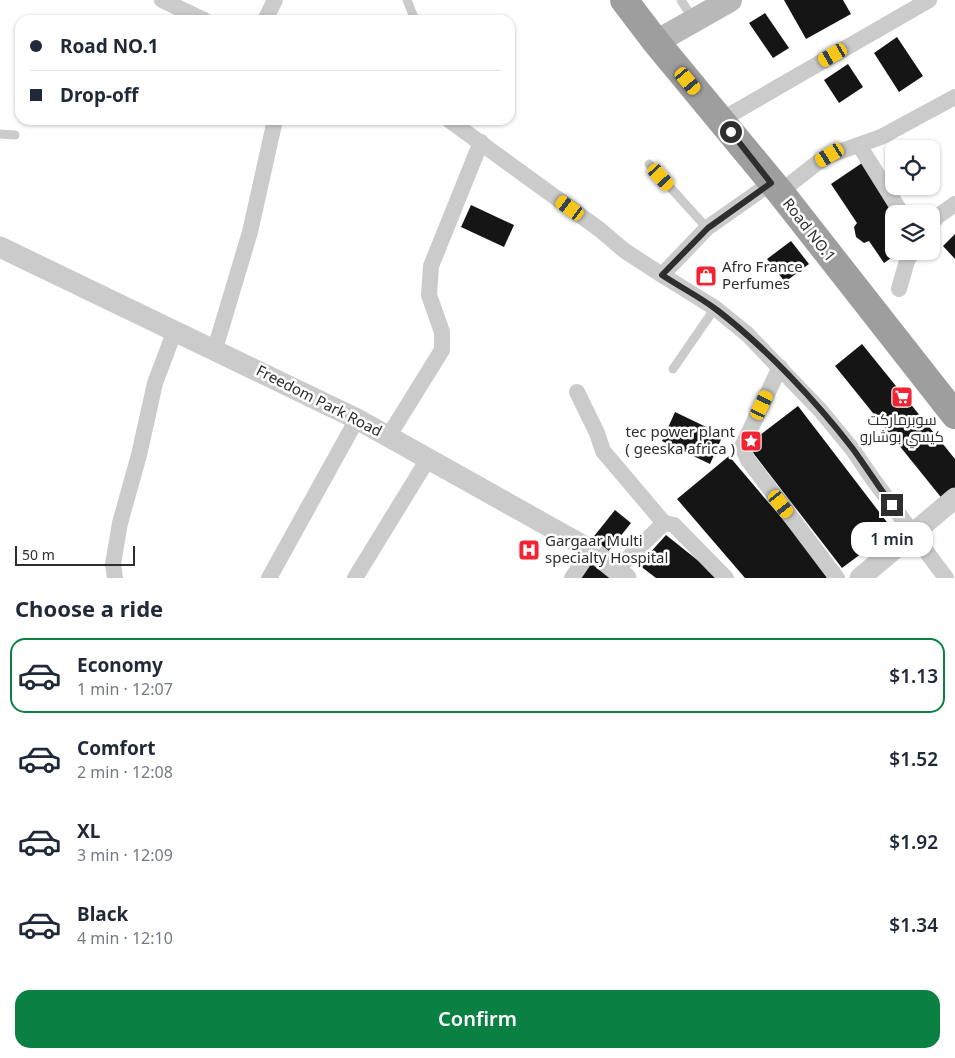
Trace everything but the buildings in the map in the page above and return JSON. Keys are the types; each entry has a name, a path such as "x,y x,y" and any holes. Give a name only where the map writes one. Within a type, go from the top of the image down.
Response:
{"highway":[{"name":"Road NO.1","path":"624,0 656,42 776,188 955,415"}],"main road":[{"path":"656,42 730,0"}],"street":[{"path":"162,0 194,15"},
{"path":"268,15 275,0"},
{"path":"721,120 929,0"},
{"path":"662,275 708,228 830,155 881,137 955,97"},
{"path":"215,349 250,232 275,125"},
{"path":"456,125 625,251 715,308 747,334 821,411 853,450 946,578"},
{"path":"388,437 442,350 442,332 429,295 431,266 481,142"},
{"path":"860,145 897,205"},
{"path":"940,215 955,204"},
{"name":"Freedom Park Road","path":"0,247 357,418 591,550 621,574"},
{"path":"899,289 908,260"},
{"path":"115,578 113,564 120,523 155,383 175,330"},
{"path":"780,367 742,447 748,460 837,578"},
{"path":"577,392 604,451 664,523 674,525 726,578"},
{"path":"269,578 357,418"},
{"path":"355,578 428,459"},
{"path":"860,578 912,532 955,498"},
{"path":"621,574 664,523"},
{"path":"572,578 591,550"}],"lane":[{"path":"407,0 413,15"},
{"path":"682,0 694,20"},
{"path":"0,134 15,135"},
{"path":"649,164 708,228"},
{"path":"673,369 715,308"}],"place":[{"name":"Afro France Perfumes","path":"706,276"},
{"name":"سوبرماركت كيسي بوشارو","path":"902,397"},
{"name":"tec power plant ( geeska africa )","path":"751,441"},
{"name":"Gargaar Multi specialty Hospital","path":"529,550"}],"route":[{"path":"731,132 771,183 708,228 662,275 715,308 747,334 821,411 853,450 892,505"}]}
